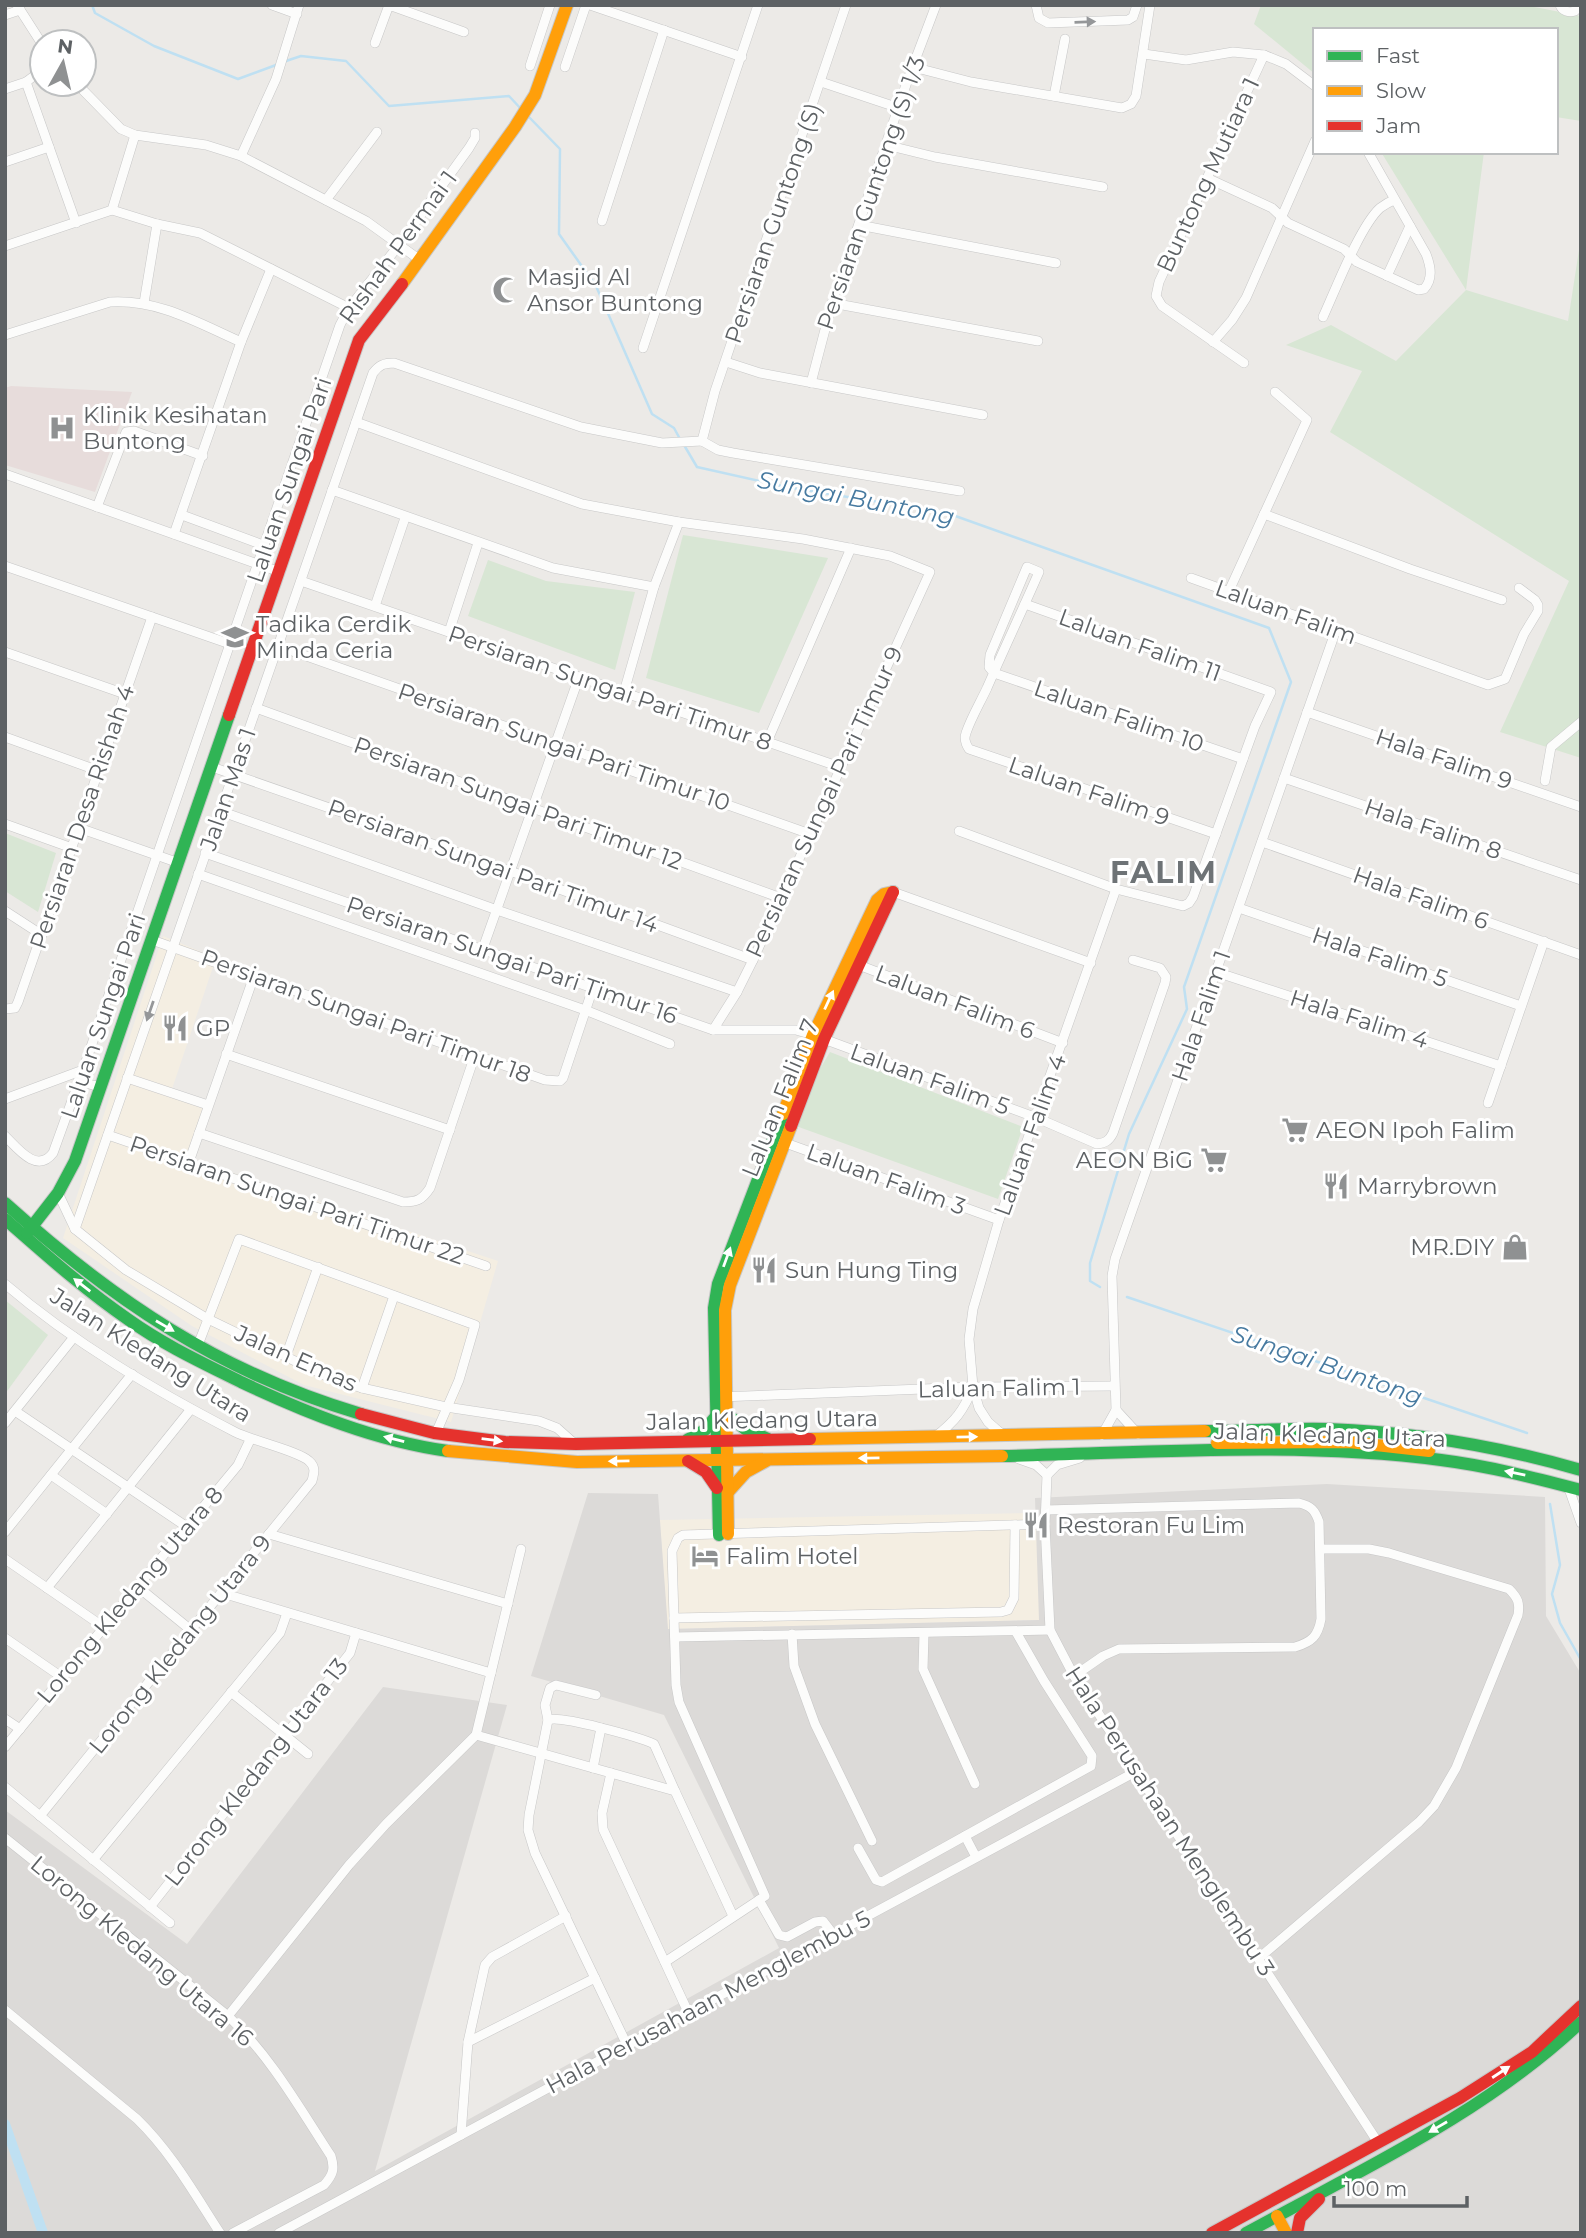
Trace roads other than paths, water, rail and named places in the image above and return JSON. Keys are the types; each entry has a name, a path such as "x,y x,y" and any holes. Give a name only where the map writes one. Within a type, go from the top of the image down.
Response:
{"main road":[{"name":"Laluan Sungai Pari","path":"28,1232 58,1193 75,1161 359,340 420,260 535,95 567,5"},
{"name":"Laluan Falim 7","path":"723,1534 722,1396 725,1310 730,1286 778,1140 818,1037 853,963 893,892"},
{"name":"Jalan Kledang Utara","path":"5,1203 28,1232 82,1286 146,1332 282,1402 355,1429 432,1448 514,1459 577,1462 1176,1451 1325,1451 1438,1458 1527,1475 1574,1488"},
{"name":"Jalan Kledang Utara","path":"5,1219 152,1318 198,1345 291,1392 360,1415 436,1433 514,1442 576,1444 1324,1429 1368,1431 1473,1444 1581,1470"},
{"path":"680,1443 704,1432 722,1414 772,1441"},
{"path":"1045,1455 1103,1446 1324,1440 1390,1444 1458,1456 1479,1466"},
{"path":"688,1460 706,1470 723,1492 746,1472 769,1459"},
{"path":"1212,2233 1460,2098 1532,2052 1581,2006"},
{"path":"1246,2233 1497,2092 1558,2045 1581,2022"},
{"path":"1277,2216 1286,2201 1364,2155 1377,2141"},
{"path":"1296,2233 1298,2218 1332,2186"},
{"path":"1228,2233 1259,2215 1277,2216 1296,2233"},
{"path":"1277,2216 1286,2233"}],"street":[{"path":"241,156 276,79 298,9 272,5"},
{"path":"375,43 389,5 464,32"},
{"path":"530,66 550,5"},
{"path":"565,67 588,5 742,57"},
{"path":"643,348 758,5"},
{"name":"Persiaran Guntong (S)","path":"702,441 845,5"},
{"name":"Persiaran Guntong (S) 1/3","path":"811,383 832,303 936,5"},
{"path":"1036,5 1039,18 1048,23 1128,20 1133,17 1136,5"},
{"path":"913,67 971,82 1122,108 1131,104 1136,96 1150,5"},
{"path":"1560,5 1564,10 1576,8"},
{"path":"5,15 19,8 32,28"},
{"path":"602,221 664,30"},
{"path":"1054,96 1065,39"},
{"path":"1144,54 1186,60 1233,52 1264,55 1286,64 1313,84"},
{"name":"Buntong Mutiara 1","path":"1244,363 1162,306 1158,301 1157,290 1264,55"},
{"path":"5,89 26,82 76,223"},
{"path":"821,82 899,108"},
{"path":"90,98 121,129 135,135 206,145 241,156 366,221 420,260"},
{"path":"326,200 377,132"},
{"name":"Rishah Permai 1","path":"5,1136 31,1160 40,1163 48,1160 52,1153 259,565 340,325 349,308 399,245 469,148 475,133"},
{"path":"112,210 135,135"},
{"path":"886,145 935,157 1103,187"},
{"path":"1213,342 1232,320 1245,298 1313,146"},
{"path":"5,162 49,147"},
{"path":"1207,178 1272,208 1288,223 1344,249 1357,262 1418,290 1424,289 1431,271 1430,264 1369,154"},
{"path":"1323,317 1373,216 1378,209 1394,200"},
{"path":"5,246 112,210 157,224 200,233 349,308"},
{"path":"144,303 157,224"},
{"path":"859,225 1056,263"},
{"path":"1387,276 1410,226"},
{"path":"174,534 241,342 271,270"},
{"path":"5,335 110,302 144,303 163,307 241,342"},
{"path":"832,303 1038,341"},
{"path":"726,362 760,373 983,415"},
{"name":"Jalan Mas 1","path":"75,1229 373,373 378,366 394,363 581,427 662,443 702,441"},
{"path":"1229,591 1307,420 1275,392"},
{"path":"356,422 582,505 851,548 767,742"},
{"path":"97,507 126,432 134,431 203,456"},
{"path":"702,441 718,450 733,453 960,491"},
{"path":"5,474 280,572"},
{"path":"332,490 405,518 553,568 654,587"},
{"path":"1264,514 1409,569 1503,600"},
{"path":"182,515 264,545"},
{"path":"375,606 405,518"},
{"path":"624,692 654,587 679,522"},
{"path":"449,632 478,543"},
{"name":"Persiaran Sungai Pari Timur 9","path":"713,1030 737,992 930,572 890,556 851,548"},
{"path":"5,566 230,644"},
{"path":"1027,567 1039,572 1025,604 994,673 989,667 990,655 1027,567"},
{"name":"Laluan Falim","path":"1191,578 1489,685 1505,679 1524,634 1538,611 1535,600 1519,588"},
{"name":"Persiaran Sungai Pari Timur 8","path":"301,580 840,767"},
{"name":"Laluan Falim 11","path":"1025,604 1271,692 1243,759"},
{"name":"Persiaran Desa Rishah 4","path":"5,1009 10,1010 18,1002 152,617"},
{"name":"Hala Falim 1","path":"1115,1410 1112,1276 1115,1259 1336,630"},
{"name":"Persiaran Sungai Pari Timur 10","path":"278,646 810,834"},
{"path":"5,652 125,694"},
{"name":"Laluan Falim 9","path":"994,673 965,735 965,743 969,749 1216,834"},
{"name":"Laluan Falim 10","path":"994,673 1243,759"},
{"path":"482,951 579,677"},
{"name":"Persiaran Sungai Pari Timur 12","path":"256,708 780,898"},
{"name":"Hala Falim 9","path":"1307,712 1581,807"},
{"path":"1545,781 1551,747 1581,722"},
{"path":"5,737 99,771"},
{"path":"959,831 1116,889 1183,906 1193,897 1243,759"},
{"name":"Persiaran Sungai Pari Timur 14","path":"212,767 510,871 752,960"},
{"name":"Hala Falim 8","path":"1284,778 1581,880"},
{"path":"220,811 737,992"},
{"path":"5,824 72,848"},
{"path":"79,828 179,863"},
{"name":"Hala Falim 6","path":"1262,842 1581,954"},
{"name":"Persiaran Sungai Pari Timur 16","path":"205,853 713,1030 796,1030 818,1037"},
{"name":"Persiaran Sungai Pari Timur 16","path":"198,874 585,1010 670,1044"},
{"name":"Laluan Falim 4","path":"1004,1436 988,1422 979,1408 973,1387 969,1339 973,1310 999,1220 1116,889"},
{"name":"Laluan Falim 7","path":"893,892 1091,963"},
{"name":"Hala Falim 5","path":"1239,908 1521,1006"},
{"path":"5,911 42,935"},
{"name":"Persiaran Sungai Pari Timur 18","path":"152,940 545,1080 560,1081 585,1010"},
{"path":"1488,1103 1544,942"},
{"name":"Laluan Falim 5","path":"818,1037 1037,1118 1097,1144 1105,1143 1110,1139 1166,977 1160,968 1133,960"},
{"name":"Laluan Falim 6","path":"853,963 1063,1043"},
{"name":"Hala Falim 4","path":"1216,972 1501,1066"},
{"path":"189,1162 254,976"},
{"path":"585,1010 593,988"},
{"path":"226,1054 450,1130"},
{"path":"199,1133 403,1202 414,1202 424,1198 430,1188 475,1055"},
{"path":"5,1099 83,1070"},
{"path":"127,1078 208,1105"},
{"path":"78,1081 100,1087"},
{"name":"Persiaran Sungai Pari Timur 22","path":"108,1135 486,1265"},
{"name":"Laluan Falim 3","path":"778,1140 999,1220"},
{"name":"Jalan Emas","path":"58,1193 75,1229 126,1270 208,1319 328,1377 362,1388 446,1407 539,1421 556,1428 576,1444"},
{"path":"198,1345 239,1239 475,1325 459,1380 436,1433"},
{"path":"286,1356 318,1267"},
{"name":"Jalan Kledang Utara","path":"5,1284 74,1337 132,1374 250,1440 300,1456 311,1462 314,1470"},
{"path":"362,1388 394,1296"},
{"path":"5,1423 74,1337"},
{"path":"5,1532 132,1374"},
{"name":"Laluan Falim 1","path":"722,1396 973,1387 1114,1386"},
{"path":"935,1437 954,1422 964,1409 973,1387"},
{"path":"47,1588 191,1409"},
{"path":"15,1410 187,1527"},
{"path":"1102,1434 1115,1410 1138,1434"},
{"name":"Lorong Kledang Utara 8","path":"5,1747 238,1465 250,1440"},
{"path":"1011,1456 1036,1465 1047,1475 1057,1465 1098,1453"},
{"name":"Lorong Kledang Utara 9","path":"40,1816 312,1481 314,1470"},
{"path":"51,1475 107,1514"},
{"name":"Hala Perusahaan Menglembu 3","path":"1047,1475 1045,1524 1050,1630 1074,1676 1377,2141"},
{"path":"1574,1488 1581,1523"},
{"path":"1046,1510 1299,1503 1316,1512 1320,1522 1321,1619 1319,1632 1309,1643 1295,1647 1119,1649 1103,1656 1074,1676"},
{"path":"665,1962 765,1896 679,1702 672,1551 678,1538 683,1535 1045,1524"},
{"path":"674,1618 1001,1612 1008,1610 1014,1598 1015,1525"},
{"path":"269,1534 508,1604"},
{"path":"1259,1958 1419,1822 1434,1806 1456,1768 1520,1605 1517,1596 1508,1590 1389,1553 1358,1548 1322,1549"},
{"path":"228,2017 349,1865 386,1824 476,1735 521,1549"},
{"path":"5,1559 105,1628"},
{"path":"138,1587 192,1631"},
{"path":"222,1593 491,1673"},
{"path":"93,1860 280,1633 287,1612"},
{"path":"675,1637 1050,1630"},
{"path":"858,1848 876,1880 882,1882 1091,1766 1092,1756 1016,1632"},
{"name":"Lorong Kledang Utara 13","path":"150,1906 350,1653 356,1633"},
{"path":"924,1633 923,1669 975,1784"},
{"path":"792,1634 794,1666 815,1724 872,1841"},
{"path":"5,1638 63,1678"},
{"path":"596,1695 552,1686 545,1705 548,1720 528,1830 530,1842 627,2045"},
{"path":"231,1692 308,1754"},
{"path":"548,1720 556,1718 601,1728 654,1744 733,1916"},
{"path":"5,1719 20,1729"},
{"path":"593,1768 601,1728"},
{"path":"476,1735 675,1791"},
{"name":"Hala Perusahaan Menglembu 5","path":"279,2233 1137,1770"},
{"path":"611,1773 602,1813 603,1829 688,2012"},
{"path":"5,1787 170,1923"},
{"path":"965,1836 976,1857"},
{"name":"Lorong Kledang Utara 16","path":"5,1838 228,2017 265,2054 331,2156 334,2166 331,2177 324,2185 233,2233"},
{"path":"759,1900 779,1935 787,1937 815,1922 823,1921 834,1934"},
{"path":"461,2135 468,2042 483,1971 488,1961 566,1916"},
{"path":"468,2042 595,1978"},
{"path":"5,2010 153,2135 167,2151 220,2233"}],"waterway":[{"name":"Sungai Buntong","path":"92,5 95,13 154,46 238,79 276,65"},
{"name":"Sungai Buntong","path":"286,61 301,56 346,61 389,106 509,96 522,110"},
{"name":"Sungai Buntong","path":"527,115 560,149 559,234 596,286 652,414 674,428 680,439"},
{"name":"Sungai Buntong","path":"684,445 697,467 786,487 947,513 1269,628 1291,682 1184,987 1187,1009 1129,1134 1090,1263 1090,1281 1100,1287"},
{"name":"Sungai Buntong","path":"1127,1297 1527,1433"},
{"name":"Sungai Buntong","path":"1550,1504 1560,1565 1552,1594 1560,1623 1581,1660"},
{"path":"5,2124 43,2233"}],"place":[{"name":"Masjid Al Ansor Buntong","path":"506,290"},
{"name":"Klinik Kesihatan Buntong","path":"62,428"},
{"name":"Tadika Cerdik Minda Ceria","path":"235,637"},
{"name":"GP","path":"175,1028"},
{"name":"AEON Ipoh Falim","path":"1295,1130"},
{"name":"AEON BiG","path":"1214,1160"},
{"name":"Marrybrown","path":"1336,1186"},
{"name":"MR.DIY","path":"1515,1247"},
{"name":"Sun Hung Ting","path":"764,1270"},
{"name":"Restoran Fu Lim","path":"1036,1525"},
{"name":"Falim Hotel","path":"705,1556"}],"district":[{"name":"FALIM","path":"1164,872"}]}
